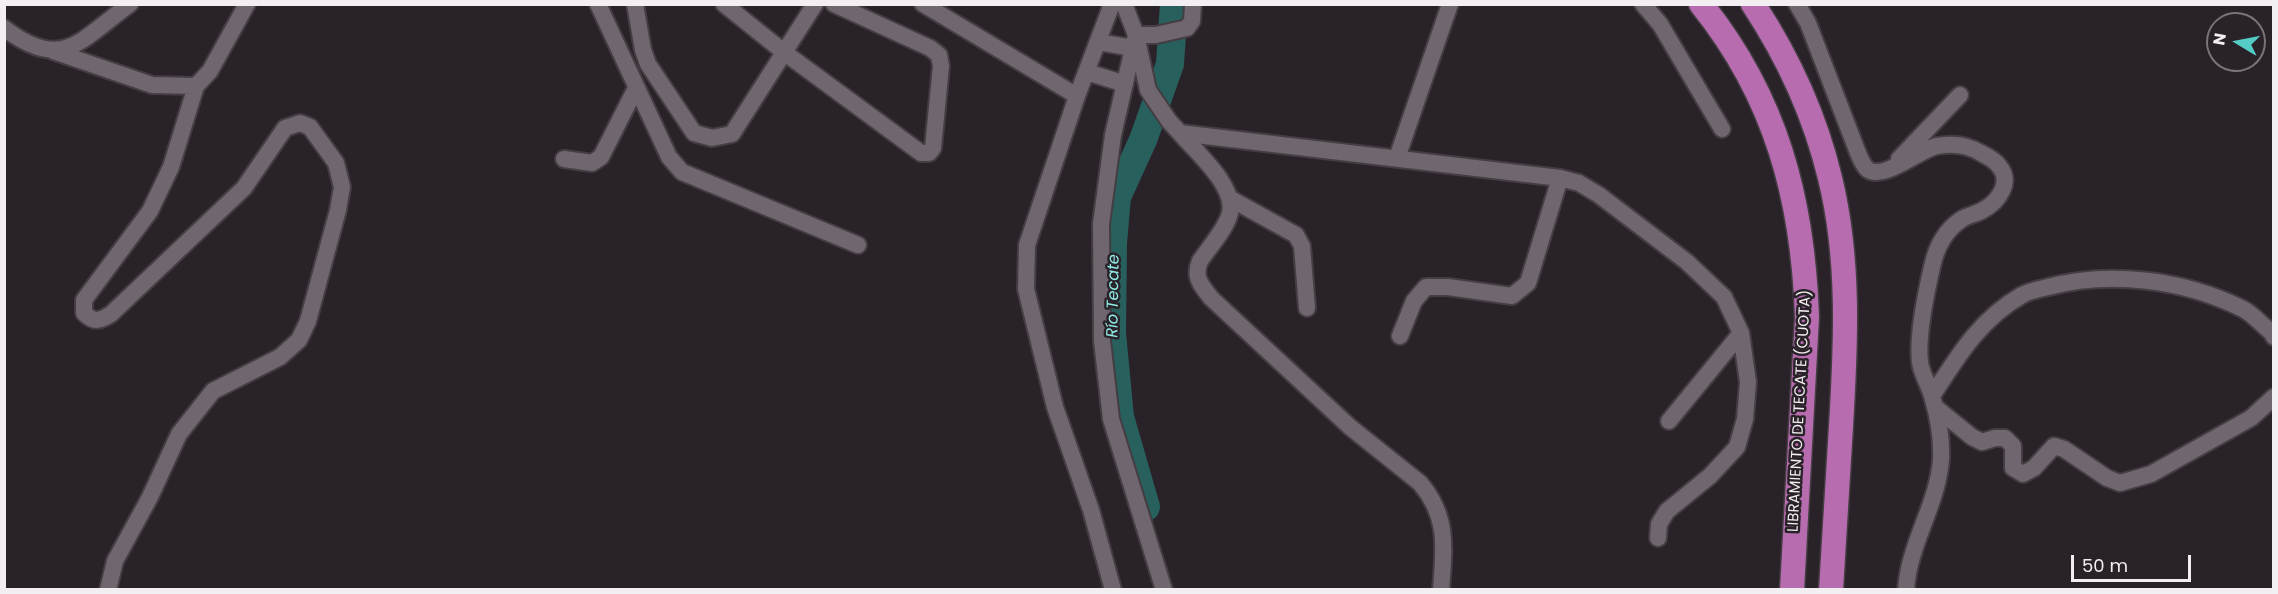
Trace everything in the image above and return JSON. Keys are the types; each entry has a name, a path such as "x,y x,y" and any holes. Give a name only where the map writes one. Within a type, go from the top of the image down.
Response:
{"highway":[{"name":"LIBRAMIENTO DE TECATE (CUOTA)","path":"1701,4 1735,52 1774,129 1792,188 1800,229 1807,317 1792,590"},
{"path":"1753,4 1770,30 1800,88 1830,177 1840,231 1846,306 1832,590"}],"street":[{"path":"53,51 67,48 86,37 130,4"},
{"path":"108,590 115,561 150,497 179,434 213,391 280,357 299,340 308,321 338,210 342,188 336,163 310,128 300,123 285,128 243,188 111,314 100,321 91,320 84,313 84,300 150,211 171,167 196,86 210,70 247,4"},
{"path":"598,4 669,157 682,172 858,245"},
{"path":"635,4 643,50 648,64 694,133 712,138 732,134 815,4"},
{"path":"724,4 785,53 921,153 929,153 933,148 941,66 939,55 930,48 834,4"},
{"path":"923,4 1077,96"},
{"path":"1112,4 1077,96 1027,245 1026,290 1055,406 1091,510 1113,590"},
{"path":"1124,4 1148,90 1174,127 1224,184 1230,199 1230,214 1200,261 1197,268 1197,279 1211,298 1350,427 1420,483 1429,494 1439,513 1444,542 1442,590"},
{"path":"1098,42 1135,42 1182,30 1190,25 1193,4"},
{"path":"1396,158 1450,4"},
{"path":"1643,4 1666,33 1722,129"},
{"path":"1797,4 1808,23 1858,153 1866,168 1884,172 1936,146 1956,144 1971,146 1998,164 2004,173 2004,186 1999,198 1983,211 1962,219 1943,238 1936,252 1928,284 1920,345 1920,363 1942,440 1941,463 1929,510 1915,543 1906,590"},
{"path":"4,28 23,42 38,48 152,85 196,86"},
{"path":"1135,42 1113,135 1101,224 1102,341 1111,419 1164,590"},
{"path":"1087,72 1125,84"},
{"path":"564,159 592,164 601,157 636,88"},
{"path":"1892,168 1960,95"},
{"path":"1174,127 1560,178 1578,183 1599,195 1687,262 1724,297 1741,333 1748,382 1745,419 1737,447 1710,476 1667,511 1659,524 1658,538"},
{"path":"1400,336 1414,301 1426,287 1448,287 1512,296 1528,282 1560,178"},
{"path":"1230,199 1296,235 1302,246 1306,308"},
{"path":"1933,402 1973,334 1996,312 2024,293 2073,280 2129,279 2192,290 2244,310 2274,337"},
{"path":"1669,421 1741,333"},
{"path":"1933,402 1972,437 1982,442 2005,438 2013,446 2013,468 2023,474 2034,468 2054,446 2064,449 2107,478 2120,483 2151,474 2251,418 2274,397"}],"waterway":[{"name":"Río Tecate","path":"1146,507 1120,417 1112,333 1113,243 1117,197 1143,140 1170,64 1174,4"}]}
